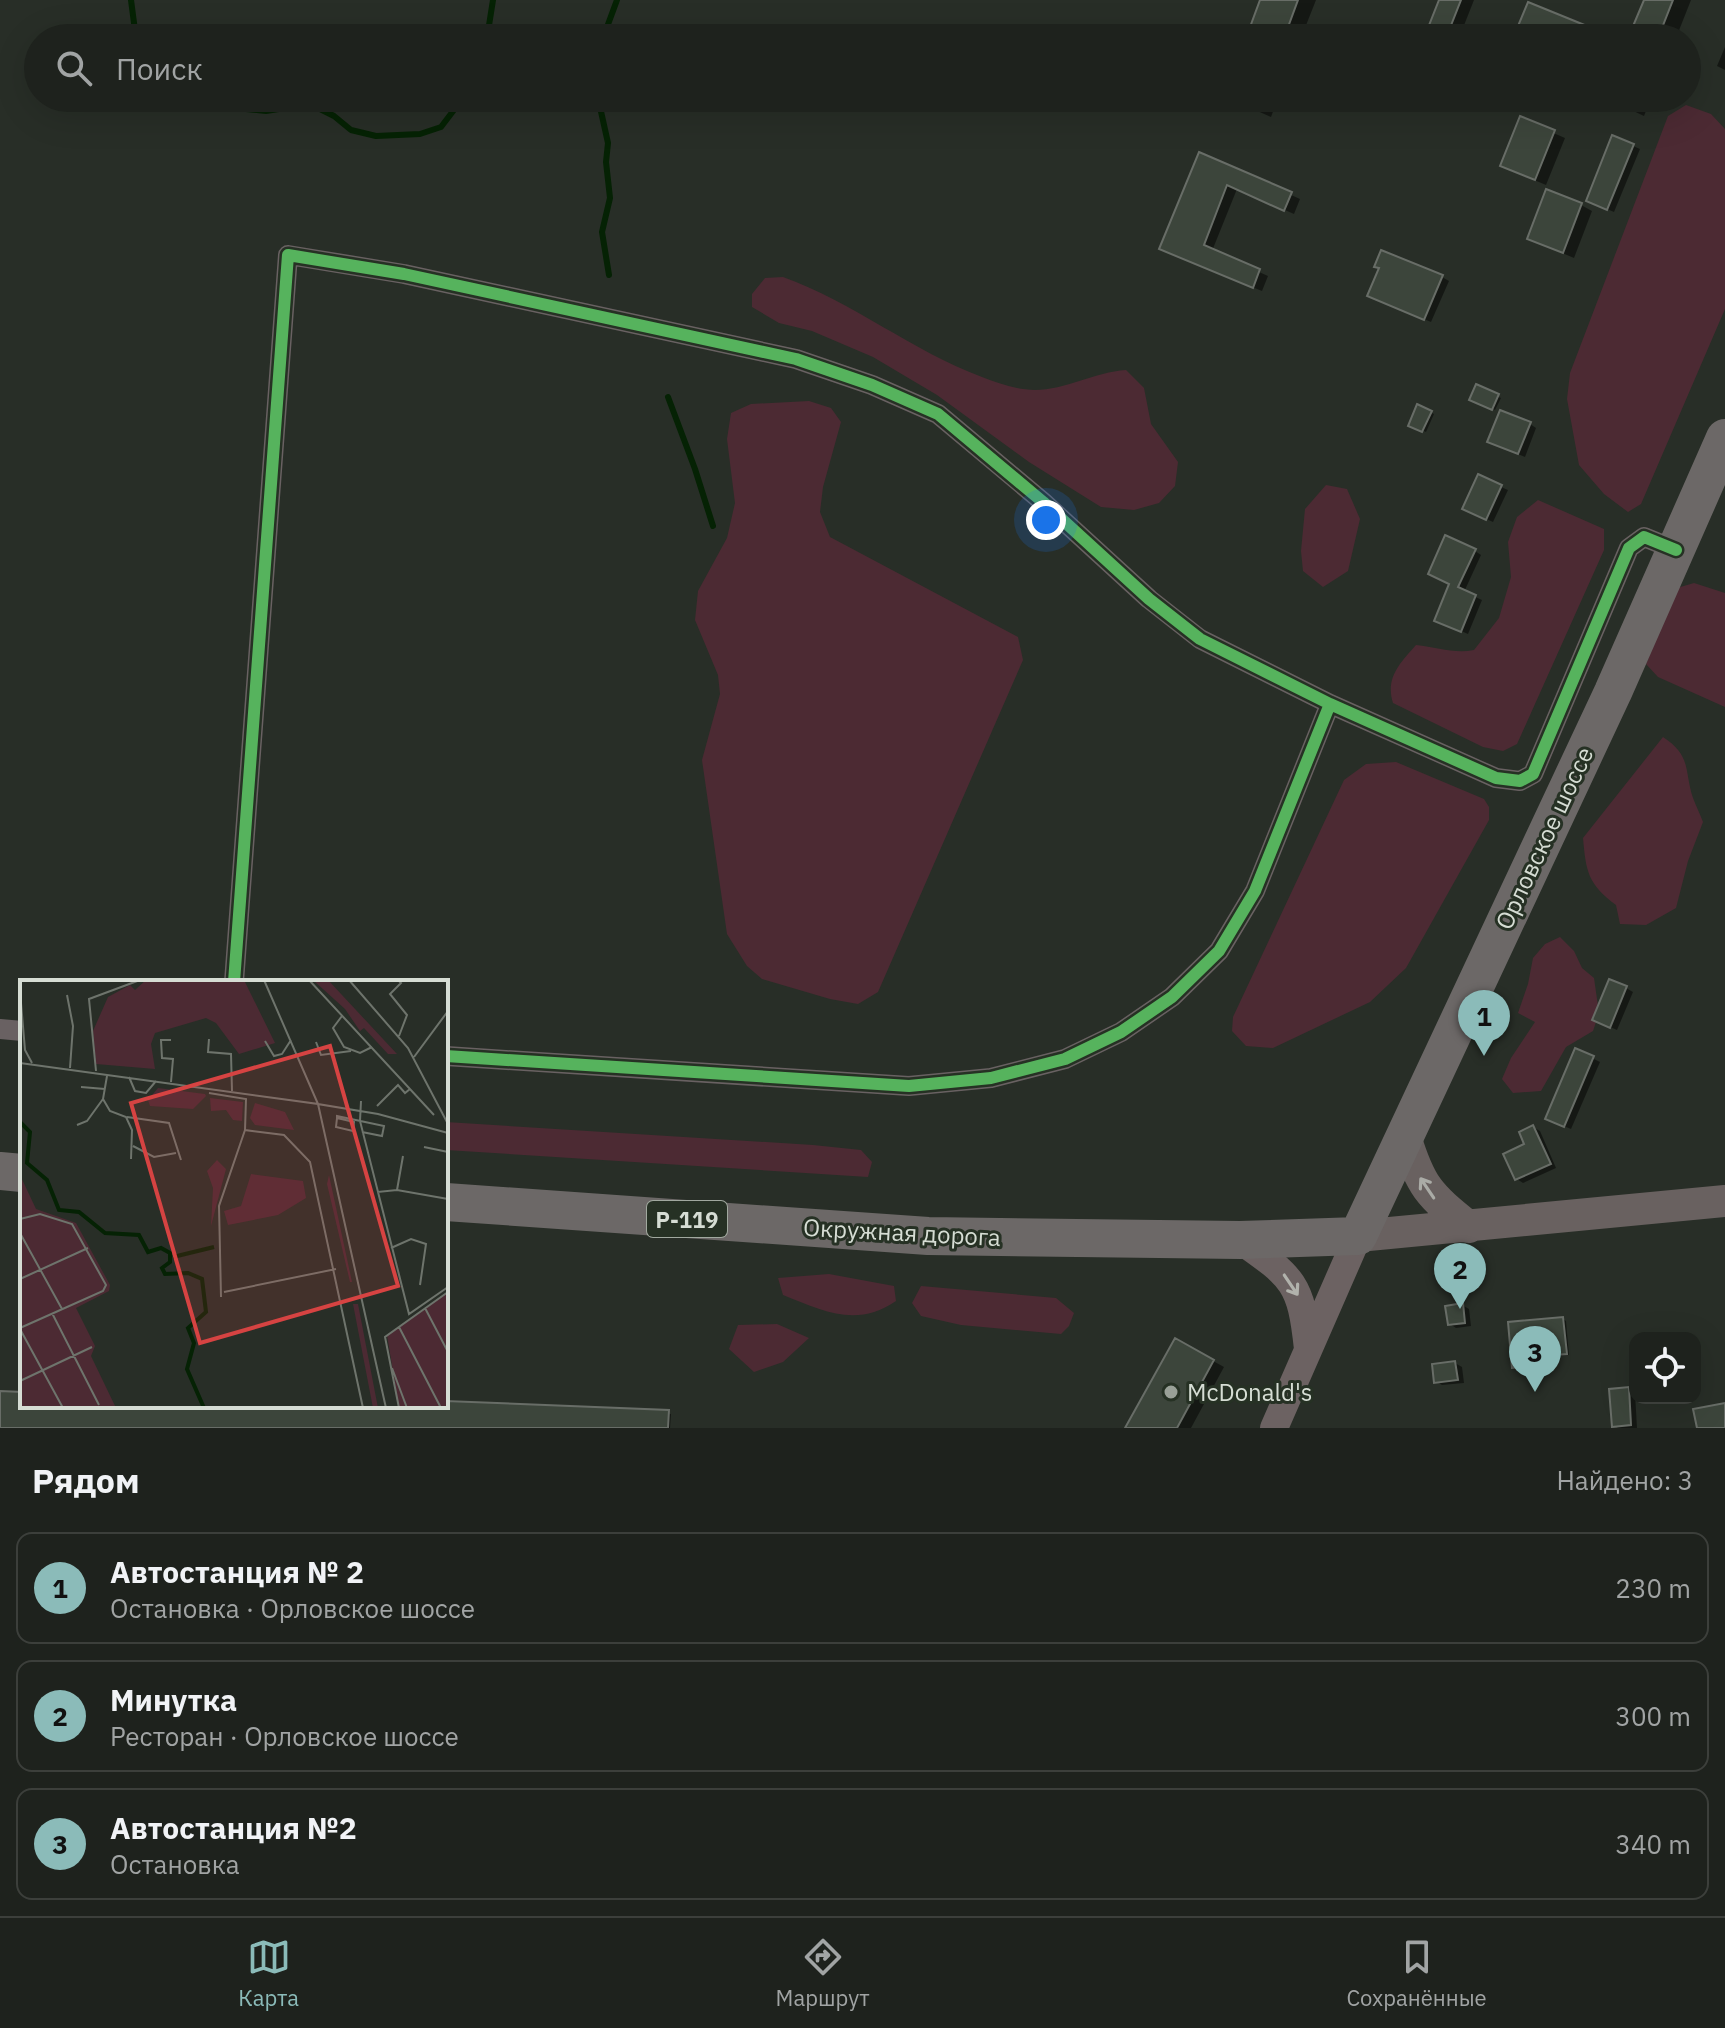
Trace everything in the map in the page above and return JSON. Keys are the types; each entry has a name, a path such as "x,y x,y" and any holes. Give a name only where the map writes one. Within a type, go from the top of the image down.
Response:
{"highway":[{"name":"Орловское шоссе","path":"1358,1236 1613,692 1725,438"},
{"path":"0,1171 20,1173"},
{"name":"Окружная дорога","path":"448,1202 928,1236 1240,1240 1358,1236"}],"main road":[{"path":"1405,1136 1415,1168 1434,1198 1469,1227"},
{"path":"1274,1428 1358,1236 1725,1201"},
{"path":"1240,1240 1275,1264 1296,1286 1304,1313 1308,1350"}],"street":[{"path":"234,980 288,255 404,274 796,359 872,385 938,414 1043,502 1149,599 1200,639 1330,704 1496,778 1520,781 1533,774 1629,548 1644,537 1676,550"},
{"path":"448,1056 909,1086 991,1078 1065,1059 1121,1032 1172,997 1219,951 1255,891 1330,704"},
{"path":"0,1029 20,1031"}],"shaded area":[{"path":"1701,110 1711,114 1725,129 1725,309 1641,504 1628,512 1604,494 1579,465 1567,399 1570,373 1668,116 1675,112"},
{"path":"783,277 834,300 931,354 1008,386 1028,390 1046,389 1126,370 1144,388 1151,424 1178,462 1175,486 1159,503 1134,510 1101,507 1029,462 937,395 873,357 812,331 779,323 752,307 752,294 765,278"},
{"path":"809,401 831,408 841,422 823,487 820,512 830,537 1018,637 1023,660 878,992 858,1004 762,979 747,966 727,934 702,760 720,694 718,675 695,620 698,591 727,538 735,503 727,439 731,413 751,404"},
{"path":"1326,485 1347,489 1360,519 1348,571 1323,587 1303,571 1301,551 1305,509"},
{"path":"1538,500 1604,529 1604,550 1517,744 1503,751 1483,747 1393,703 1391,686 1400,665 1416,645 1452,651 1474,650 1499,618 1511,577 1508,542 1517,517"},
{"path":"1694,583 1725,593 1725,707 1658,677 1646,664 1677,588"},
{"path":"1663,737 1679,751 1686,764 1693,798 1703,822 1688,861 1676,908 1646,925 1620,924 1616,905 1599,890 1590,876 1583,838"},
{"path":"1396,762 1484,799 1489,807 1489,820 1406,968 1370,1002 1273,1048 1246,1046 1232,1031 1233,1017 1344,780 1366,764"},
{"path":"1560,937 1574,951 1582,968 1594,978 1599,1013 1593,1031 1566,1047 1541,1091 1513,1093 1502,1079 1511,1058 1535,1022 1518,1013 1533,958 1545,944"},
{"path":"448,1122 861,1150 872,1162 868,1177 448,1150"},
{"path":"829,1274 894,1286 896,1301 868,1314 840,1314 783,1295 778,1278"},
{"path":"921,1286 1056,1298 1074,1313 1069,1326 1061,1334 961,1325 921,1316 912,1303"},
{"path":"777,1324 809,1338 783,1362 754,1372 729,1349 738,1325"}],"building":[{"path":"1260,0 1298,0 1289,24 1251,24"},
{"path":"1439,0 1461,0 1452,24 1430,24"},
{"path":"1644,0 1673,0 1664,24 1634,24"},
{"path":"1528,2 1582,24 1519,24"},
{"path":"1520,116 1555,130 1535,180 1500,166"},
{"path":"1612,135 1634,144 1607,210 1586,201"},
{"path":"1199,152 1292,192 1284,211 1227,185 1204,245 1260,269 1253,288 1159,249"},
{"path":"1546,189 1582,203 1563,253 1527,239"},
{"path":"1381,250 1443,275 1424,320 1367,296 1379,268 1374,267"},
{"path":"1476,384 1499,394 1492,410 1469,400"},
{"path":"1417,404 1432,411 1422,432 1408,426"},
{"path":"1500,410 1531,422 1518,454 1487,442"},
{"path":"1478,474 1502,485 1486,520 1462,509"},
{"path":"1445,535 1476,549 1458,587 1476,595 1461,632 1434,621 1449,584 1428,574"},
{"path":"1609,979 1627,986 1610,1028 1592,1020"},
{"path":"1575,1048 1594,1056 1564,1127 1545,1119"},
{"path":"1533,1125 1551,1164 1515,1180 1503,1154 1524,1144 1519,1132"},
{"path":"1463,1303 1465,1323 1448,1325 1445,1306"},
{"path":"1563,1317 1567,1354 1555,1355 1556,1364 1512,1368 1508,1322"},
{"name":"McDonald's","path":"1175,1338 1214,1360 1177,1428 1125,1428"},
{"path":"1455,1361 1458,1380 1434,1383 1432,1364"},
{"path":"1629,1387 1631,1425 1612,1427 1609,1389"},
{"path":"0,1391 20,1392 20,1408 448,1408 448,1401 669,1410 668,1428 0,1428"},
{"path":"1725,1403 1725,1428 1697,1428 1693,1409"}],"waterway":[{"path":"131,0 134,24"},
{"path":"489,24 493,0"},
{"path":"608,24 617,0"},
{"path":"326,112 351,130 376,136 420,134 441,127 452,112"},
{"path":"601,112 608,143 606,162 610,198 602,232 609,275"},
{"path":"668,397 713,526"}],"cycle path":[{"path":"234,980 288,255 404,274 796,359 872,385 938,414 1043,502 1149,599 1200,639 1330,704"},
{"path":"448,1056 909,1086 991,1078 1065,1059 1121,1032 1172,997 1219,951 1255,891 1330,704 1496,778 1520,781 1533,774 1629,548 1644,537 1676,550"}],"place":[{"name":"Автостанция № 2","path":"1484,1056"},
{"name":"Минутка","path":"1460,1309"},
{"name":"McDonald's","path":"1171,1392"},
{"name":"Автостанция №2","path":"1535,1392"}]}
